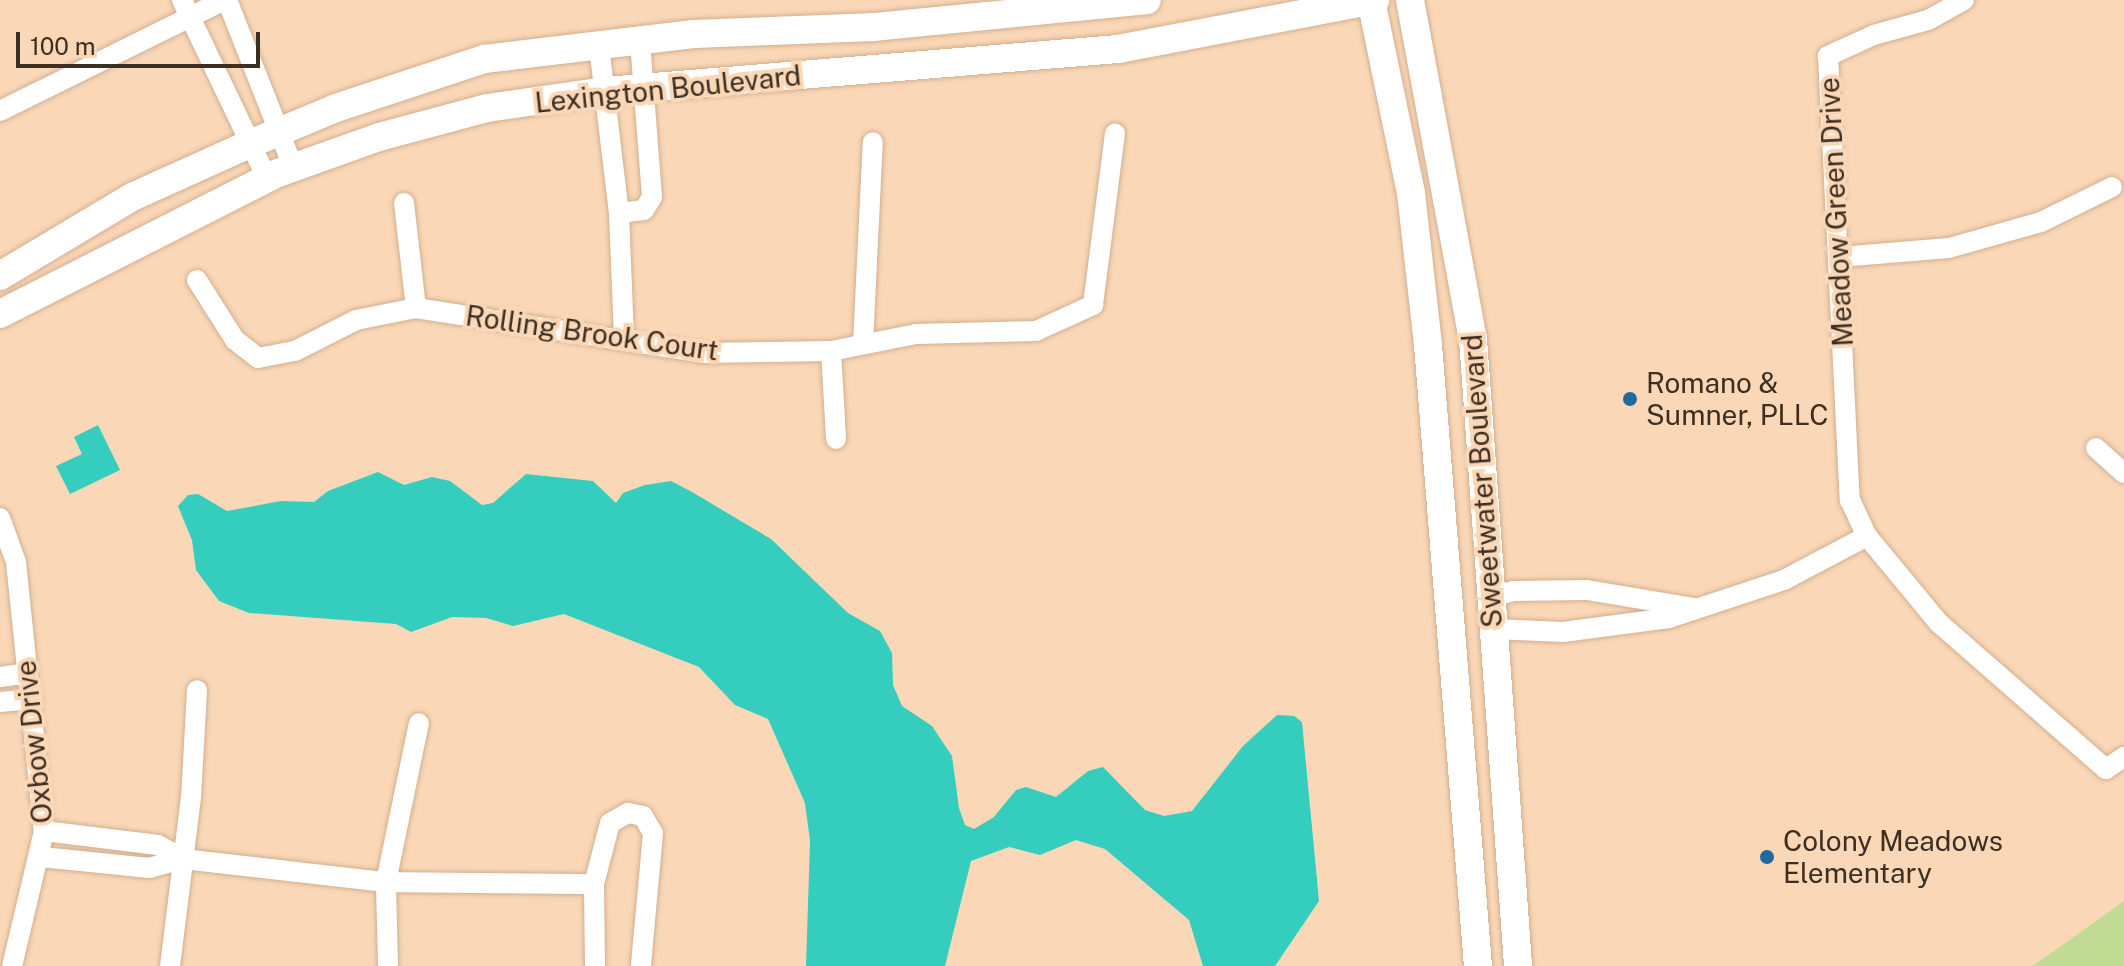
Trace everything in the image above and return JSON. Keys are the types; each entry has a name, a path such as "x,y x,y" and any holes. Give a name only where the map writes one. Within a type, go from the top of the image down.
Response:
{"street":[{"path":"0,111 186,8 226,0 293,167"},
{"name":"Lexington Boulevard","path":"0,276 132,197 250,143 484,59 640,42 1111,7 1147,0"},
{"name":"Lexington Boulevard","path":"0,314 293,167 487,108 605,91 1118,49 1372,0"},
{"name":"Sweetwater Boulevard","path":"1372,0 1411,193 1428,345 1453,617 1478,966"},
{"name":"Sweetwater Boulevard","path":"1410,0 1473,339 1518,966"},
{"name":"Meadow Green Drive","path":"1964,0 1928,20 1852,44 1828,56 1850,500 1867,536 1939,623 2106,769 2124,757"},
{"path":"1111,7 1118,49"},
{"path":"186,8 267,178"},
{"path":"619,213 644,210 652,197 640,42"},
{"path":"599,46 619,213 624,337"},
{"name":"Rolling Brook Court","path":"197,280 235,340 258,358 295,351 356,320 416,308 624,337 702,353 831,351 863,343 976,328 1036,331 1093,305 1115,133"},
{"path":"863,343 873,142"},
{"path":"1840,257 1949,248 2041,222 2112,187"},
{"path":"404,203 416,308"},
{"path":"1428,345 1473,339"},
{"path":"831,351 836,439"},
{"path":"2096,448 2124,473"},
{"name":"Oxbow Drive","path":"0,518 16,562 44,831 41,857 12,966"},
{"path":"1453,617 1494,629 1563,632 1624,626 1784,580 1867,536"},
{"name":"Oxbow Drive","path":"0,581 19,610"},
{"path":"1453,617 1491,597 1513,591 1587,590 1694,608"},
{"path":"0,677 27,673"},
{"path":"170,966 183,859 197,690"},
{"path":"0,702 32,699"},
{"path":"388,966 386,882 419,723"},
{"path":"595,966 594,884 610,823 628,813 643,816 653,833 641,966"},
{"path":"44,831 158,845 183,859"},
{"path":"41,857 149,868 183,859 386,882 594,884"}],"green space":[{"path":"2124,901 2124,966 2032,966 2064,944"}],"water":[{"path":"98,425 120,470 70,494 56,466 82,454 74,437"},
{"path":"378,472 404,485 432,477 450,481 482,505 493,503 526,474 593,481 616,503 623,493 645,485 671,481 771,539 848,613 880,631 892,653 893,685 902,706 932,726 952,756 959,808 965,825 974,829 994,817 1016,790 1026,787 1056,797 1088,771 1103,767 1145,810 1164,816 1192,811 1243,746 1277,715 1294,716 1302,722 1319,901 1275,966 1203,966 1189,920 1105,849 1076,840 1040,855 1009,847 971,861 945,966 806,966 810,841 805,803 768,719 735,705 699,667 564,614 513,626 486,618 452,617 411,632 396,624 249,613 219,601 196,570 192,540 178,506 188,495 198,494 227,511 281,501 314,502 328,491"}],"place":[{"name":"Romano & Sumner, PLLC","path":"1630,399"},
{"name":"Colony Meadows Elementary","path":"1767,857"}]}
